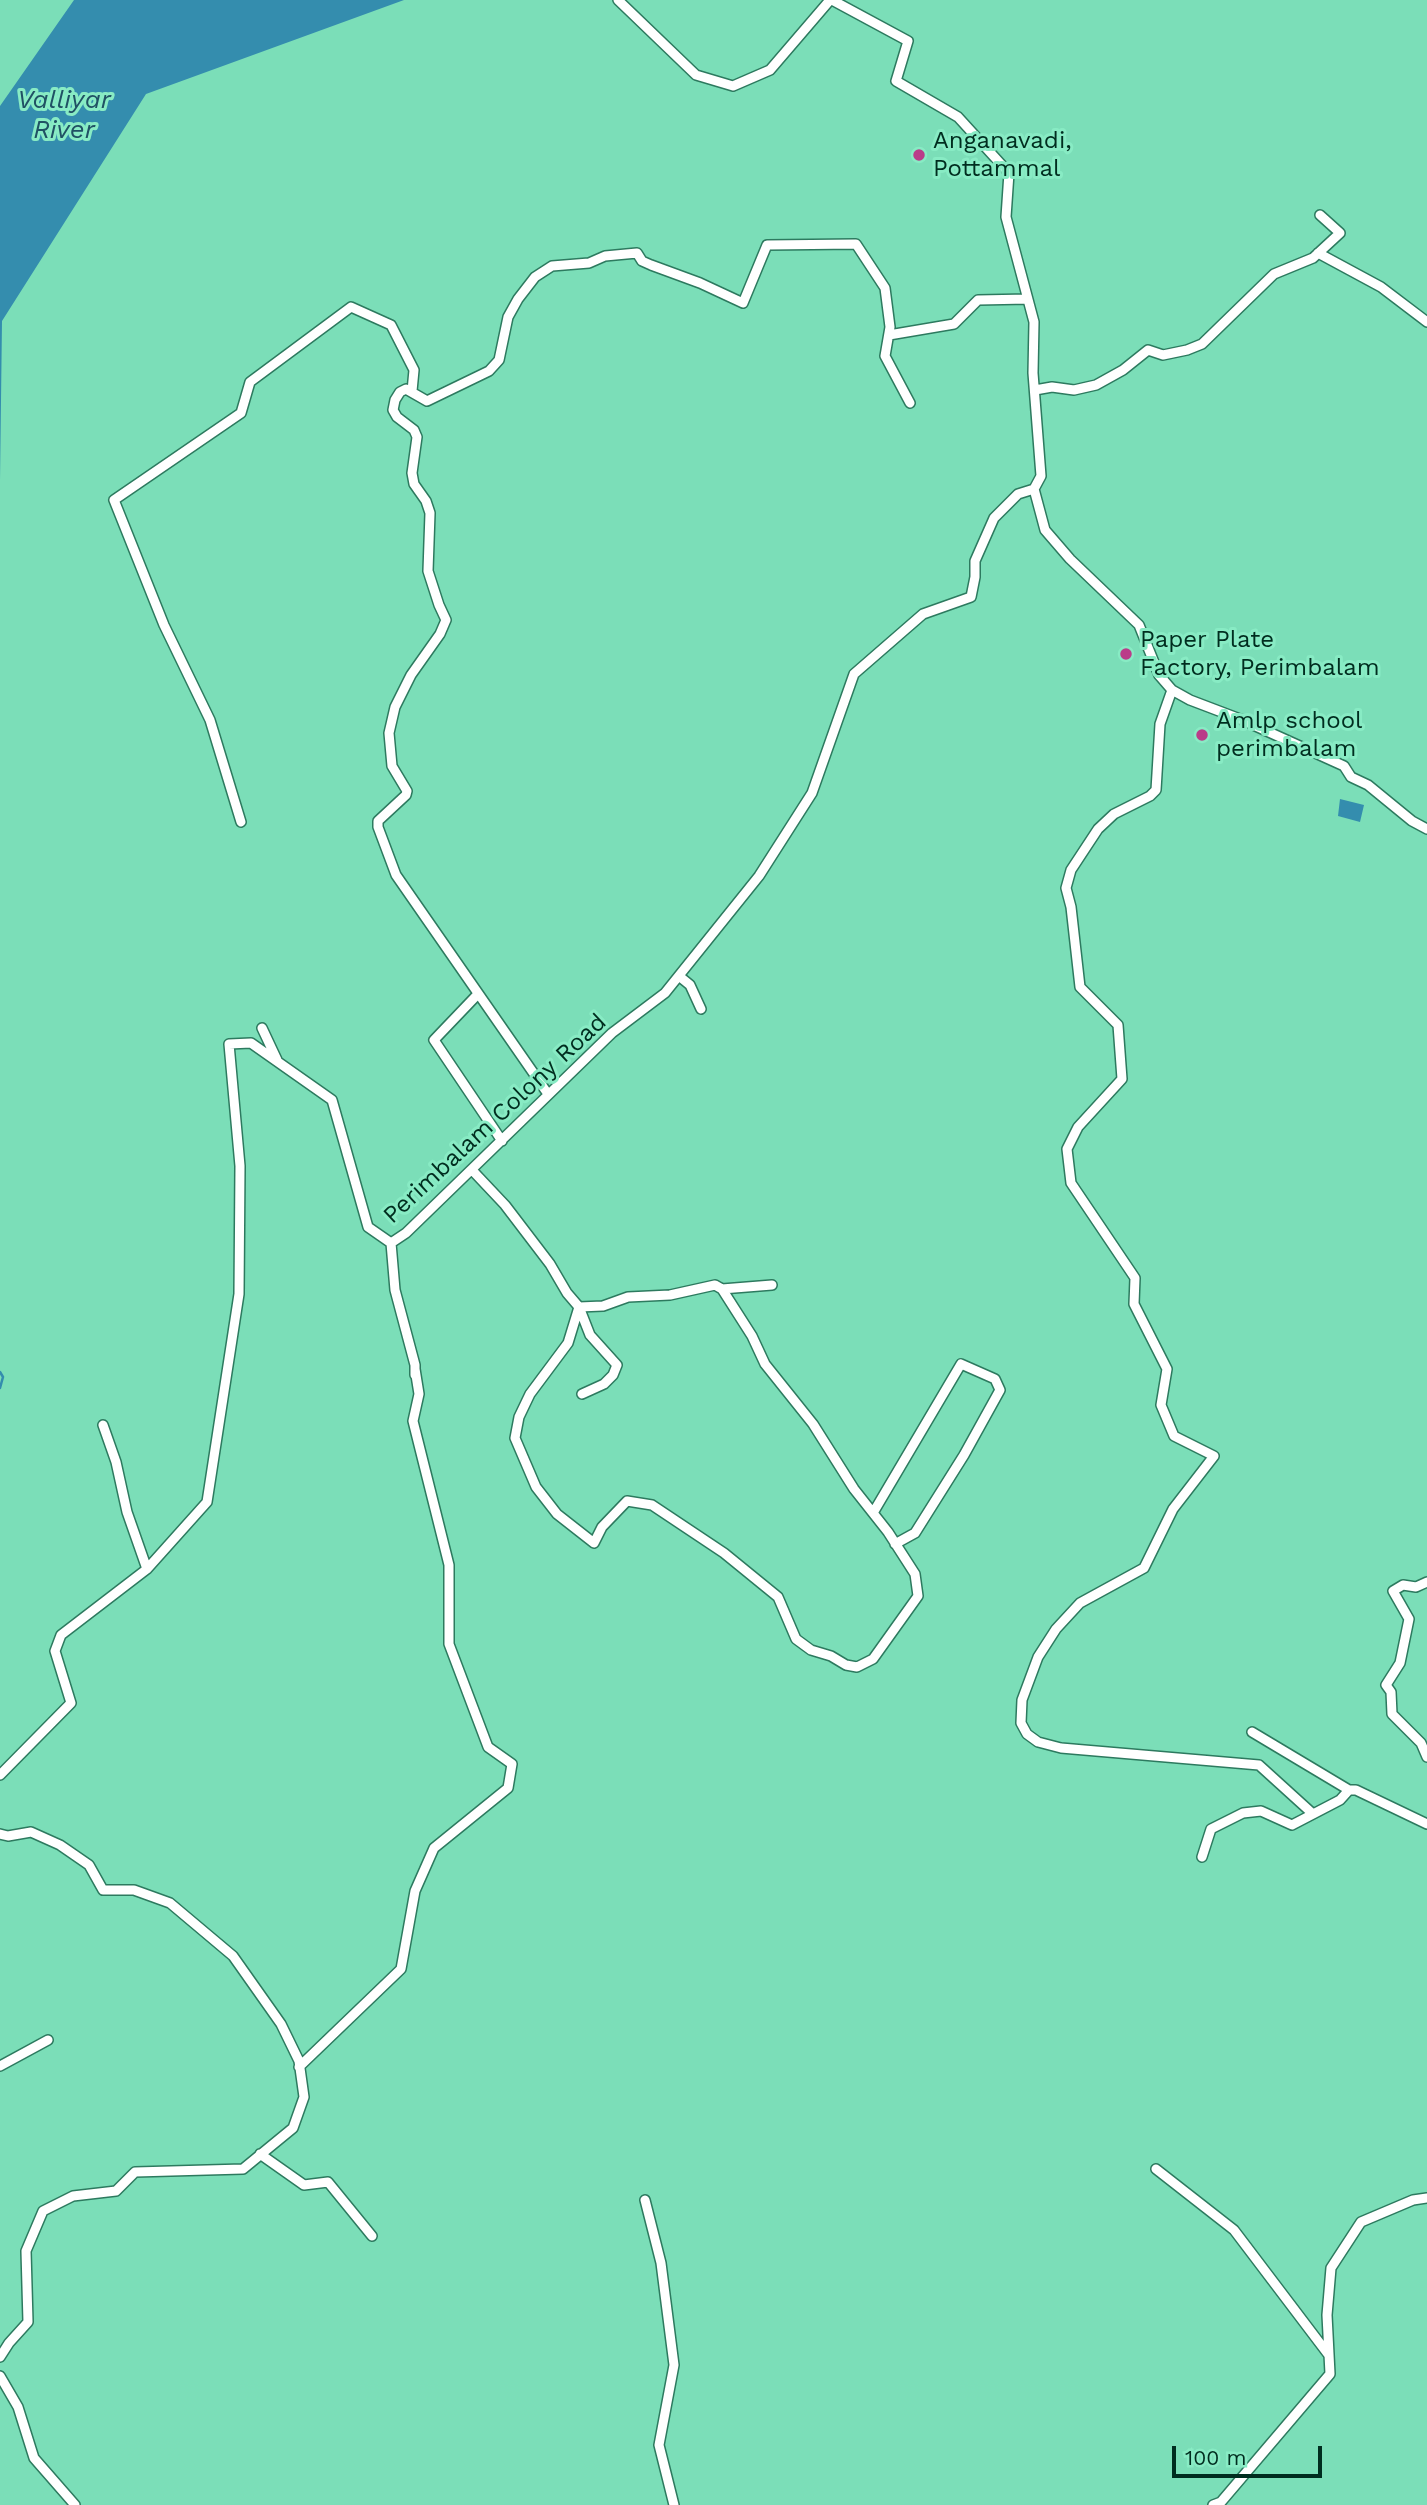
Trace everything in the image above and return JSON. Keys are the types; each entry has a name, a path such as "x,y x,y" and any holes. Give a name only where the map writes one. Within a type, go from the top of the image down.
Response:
{"street":[{"path":"618,0 696,75 733,86 770,69 831,0 908,41 896,81 958,117 1009,173 1006,217 1034,322 1041,476 1034,489 1045,530 1070,559 1139,625 1159,675 1172,690 1189,700 1240,719 1344,766 1351,777 1368,785 1412,821 1427,829"},
{"path":"1035,390 1052,387 1074,390 1096,385 1123,370 1148,350 1163,355 1202,344 1274,274 1313,258 1340,233 1320,215"},
{"path":"548,1094 396,875 378,827 378,821 407,791 392,766 390,733 396,708 411,675 440,634 446,620 428,571 430,513 426,501 414,484 412,473 417,437 414,430 397,417 393,410 395,400 400,392 406,389 426,401 489,371 499,360 512,310 523,291 552,266 589,263 606,256 637,253 642,261 700,282 743,303 767,245 856,244 885,288 890,327 885,356 910,402"},
{"path":"1318,253 1381,288 1427,322"},
{"path":"889,335 954,324 978,300 1028,299"},
{"path":"241,822 210,720 164,625 114,500 241,413 250,382 351,307 391,326 414,370 412,391"},
{"name":"Perimbalam Colony Road","path":"0,1775 71,1703 55,1651 61,1635 147,1569 207,1502 239,1294 240,1166 229,1045 251,1043 332,1100 368,1227 391,1243 406,1233 612,1033 665,993 759,876 812,793 854,674 923,614 971,597 975,561 995,518 1018,494 1034,489"},
{"path":"1172,690 1160,724 1156,790 1150,796 1114,814 1098,830 1071,870 1066,888 1071,907 1080,987 1118,1025 1122,1079 1078,1127 1067,1149 1071,1183 1135,1278 1134,1304 1167,1368 1161,1405 1174,1436 1214,1456 1172,1509 1144,1568 1080,1603 1056,1629 1038,1657 1022,1700 1021,1723 1027,1734 1038,1742 1061,1748 1259,1765 1313,1814"},
{"path":"679,976 690,985 701,1009"},
{"path":"477,995 434,1040 502,1141"},
{"path":"262,1028 277,1061"},
{"path":"472,1170 505,1205 550,1264 579,1307 590,1335 617,1364 614,1375 604,1384 582,1394"},
{"path":"299,2067 401,1969 415,1891 434,1848 508,1788 512,1764 488,1747 449,1644 449,1565 414,1422 419,1394 396,1290 391,1243"},
{"path":"715,1285 722,1289 752,1336 765,1364 813,1424 854,1489 915,1574 918,1596 873,1659 857,1667 811,1650 796,1639 778,1597 724,1553 652,1505 627,1501 602,1527 594,1543 557,1514 536,1487 514,1438 519,1417 530,1394 568,1343 579,1307 603,1306 628,1297 670,1295 715,1285"},
{"path":"722,1289 772,1285"},
{"path":"873,1513 961,1364 995,1379 1000,1390 964,1455 915,1533 895,1544"},
{"path":"414,1382 415,1369"},
{"path":"103,1425 116,1462 127,1512 147,1569"},
{"path":"1427,1582 1416,1587 1404,1585 1393,1591 1409,1619 1400,1663 1386,1685 1391,1692 1392,1714 1421,1743 1427,1757"},
{"path":"1252,1732 1349,1790 1356,1790 1427,1824"},
{"path":"1202,1857 1211,1829 1243,1813 1261,1811 1292,1825 1340,1800 1349,1790"},
{"path":"0,1834 8,1836 31,1832 60,1844 89,1865 103,1890 134,1891 170,1903 233,1956 281,2024 299,2067 304,2097 293,2128 243,2169 135,2172 116,2191 73,2196 43,2211 26,2251 28,2322 0,2357"},
{"path":"0,2066 48,2040"},
{"path":"260,2154 304,2185 328,2182 372,2236"},
{"path":"1156,2169 1234,2230 1329,2355"},
{"path":"1213,2505 1220,2502 1330,2374 1327,2315 1331,2268 1361,2222 1413,2200 1427,2198"},
{"path":"645,2200 661,2263 674,2365 659,2445 674,2505"},
{"path":"0,2376 18,2407 34,2458 75,2505"}],"water":[{"name":"Valliyar River","path":"74,0 404,0 146,94 2,321 0,480 0,106"},
{"path":"1340,799 1364,805 1360,822 1338,816"}],"waterway":[{"path":"0,1372 3,1377 0,1388"}],"place":[{"name":"Anganavadi, Pottammal","path":"919,155"},
{"name":"Paper Plate Factory, Perimbalam","path":"1126,654"},
{"name":"Amlp school perimbalam","path":"1202,735"}]}
